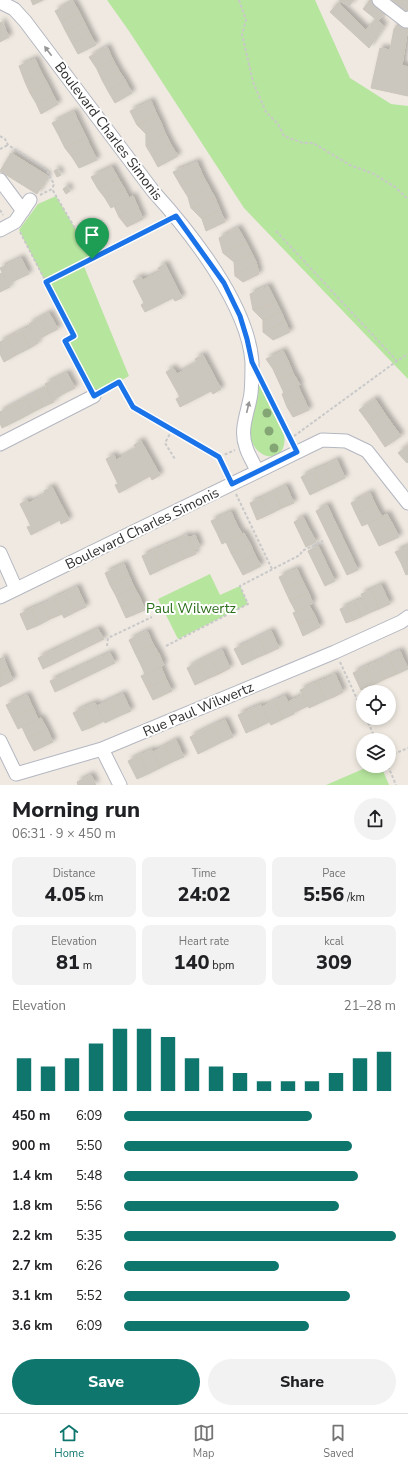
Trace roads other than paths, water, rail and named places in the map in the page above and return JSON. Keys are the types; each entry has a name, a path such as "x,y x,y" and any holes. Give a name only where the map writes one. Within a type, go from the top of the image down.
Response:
{"street":[{"path":"379,0 406,21 408,18"},
{"name":"Boulevard Charles Simonis","path":"0,2 14,9 25,21 153,191 176,216 224,283 240,316 252,362 251,393 244,423 245,445 257,471 0,597"},
{"path":"0,180 26,206 15,222 0,230"},
{"path":"0,444 94,396"},
{"path":"257,471 322,440 346,440 367,450 408,503"},
{"path":"0,553 16,589"},
{"name":"Rue Paul Wilwertz","path":"0,741 16,774 102,749 335,652 401,622 408,617"},
{"path":"102,749 120,785"}],"park label":[{"name":"Paul Wilwertz","path":"191,608"}]}
